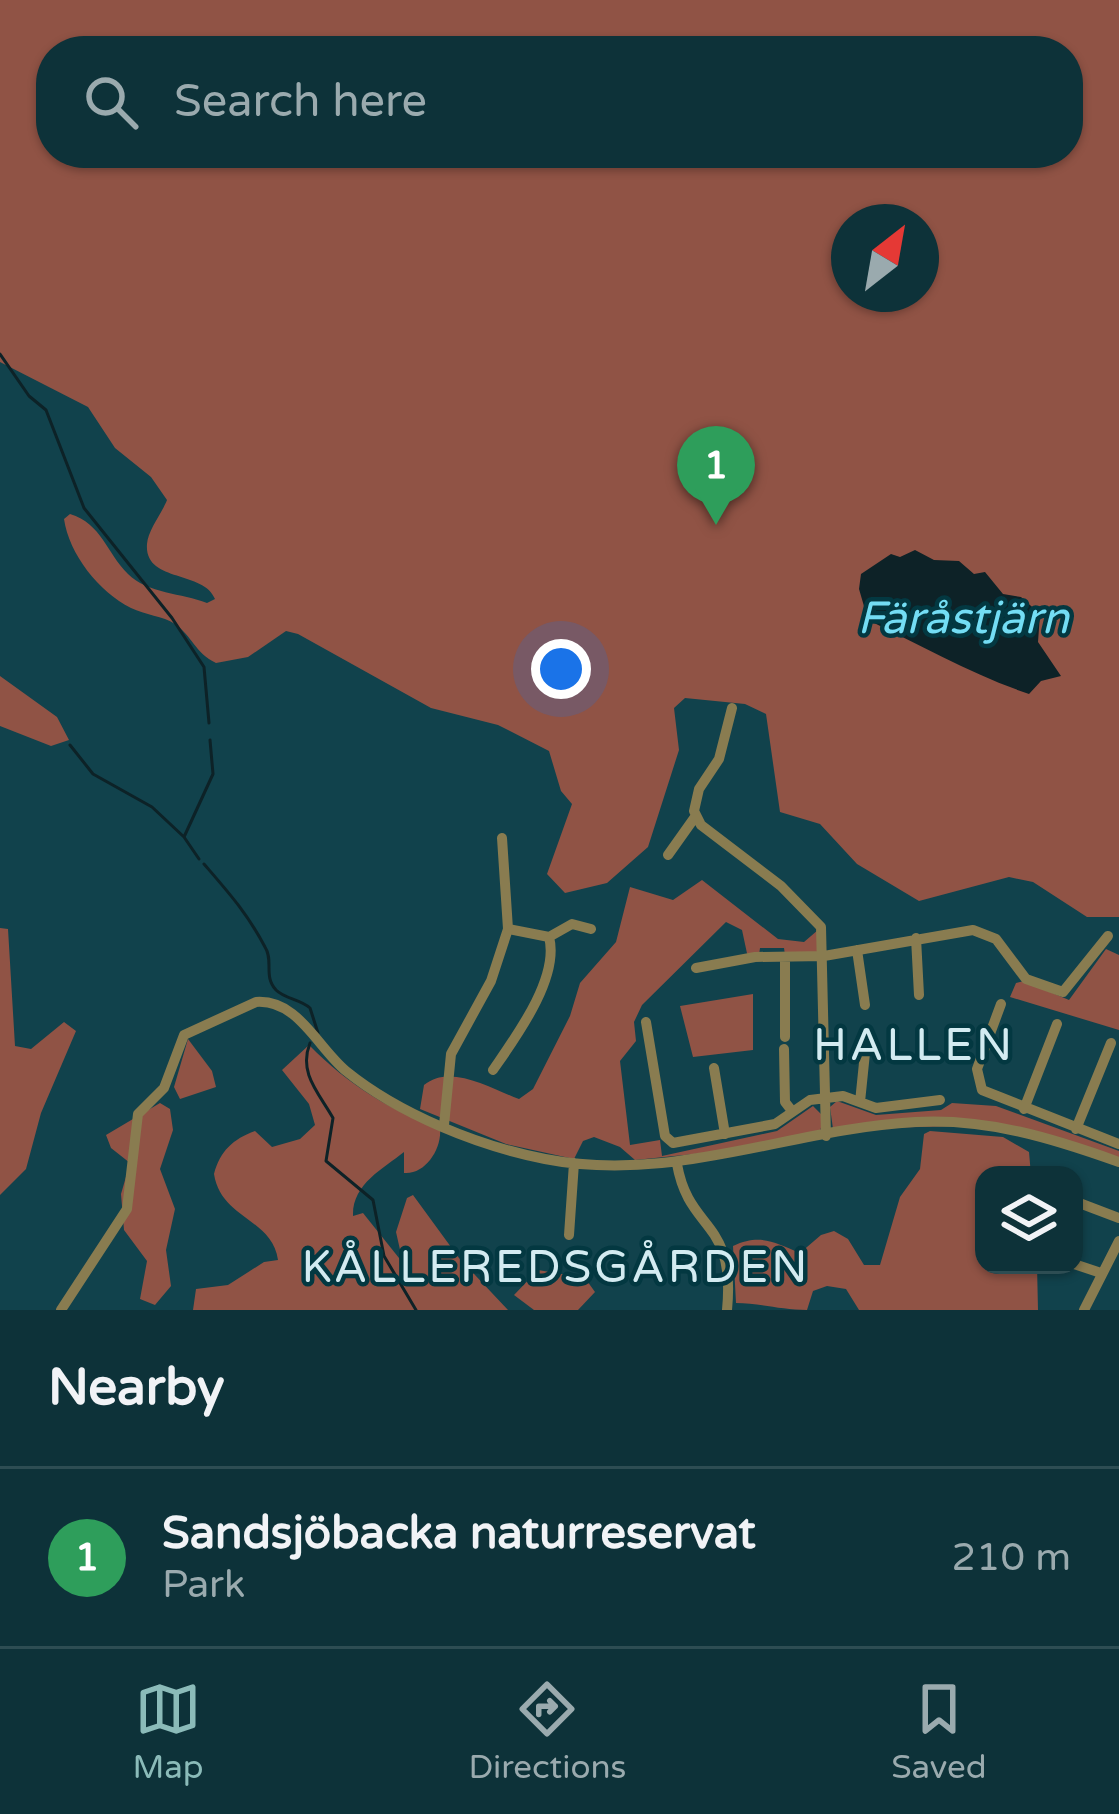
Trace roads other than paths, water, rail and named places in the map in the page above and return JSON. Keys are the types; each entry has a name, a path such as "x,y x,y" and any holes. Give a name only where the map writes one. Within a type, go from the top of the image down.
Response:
{"street":[{"path":"668,855 695,818 695,797 719,759 732,708"},
{"path":"695,818 813,914 821,927 826,1136"},
{"path":"444,1125 451,1054 491,982 508,929 502,838"},
{"path":"508,929 549,937 572,924 591,929"},
{"path":"696,968 824,956 916,938 985,932 1000,943 1026,979 1063,992 1108,936"},
{"path":"493,1070 533,1003 552,947 549,937"},
{"path":"916,938 919,994"},
{"path":"857,950 865,1005"},
{"path":"785,957 785,1102 792,1111"},
{"path":"61,1310 127,1209 138,1114 164,1088 181,1039 196,1025 256,1002 273,1002 297,1017 351,1075 444,1125 496,1146 574,1163 677,1164 912,1122 981,1124 1036,1134 1119,1162"},
{"path":"1001,1004 977,1079 986,1095 1119,1144"},
{"path":"646,1022 668,1141 775,1124 824,1098 876,1108 940,1100"},
{"path":"1024,1109 1057,1024"},
{"path":"1076,1129 1111,1042"},
{"path":"860,1102 865,1053"},
{"path":"714,1068 725,1134"},
{"path":"568,1235 574,1163"},
{"path":"677,1164 688,1197 724,1246 730,1270 727,1310"},
{"path":"1083,1204 1119,1218"},
{"path":"1084,1310 1119,1241"},
{"path":"1083,1267 1101,1274"}],"water":[{"name":"Färåstjärn","path":"915,550 934,560 959,561 974,574 985,572 1003,594 1021,597 1040,614 1038,642 1061,676 1041,681 1029,694 868,620 859,589 861,574 891,554 900,557"}],"waterway":[{"path":"0,354 29,396 46,410 84,508 172,618 204,667 209,723"},
{"path":"199,859 184,837 213,774 210,740"},
{"path":"70,745 93,774 152,807 184,837"},
{"path":"204,864 268,952 272,985 310,1008 318,1033"},
{"path":"310,1043 308,1073 333,1118 326,1161 373,1200 384,1256 416,1310"}],"place":[{"name":"Sandsjöbacka naturreservat","path":"716,525"}],"district":[{"name":"HALLEN","path":"914,1046"},
{"name":"KÅLLEREDSGÅRDEN","path":"556,1268"}]}
